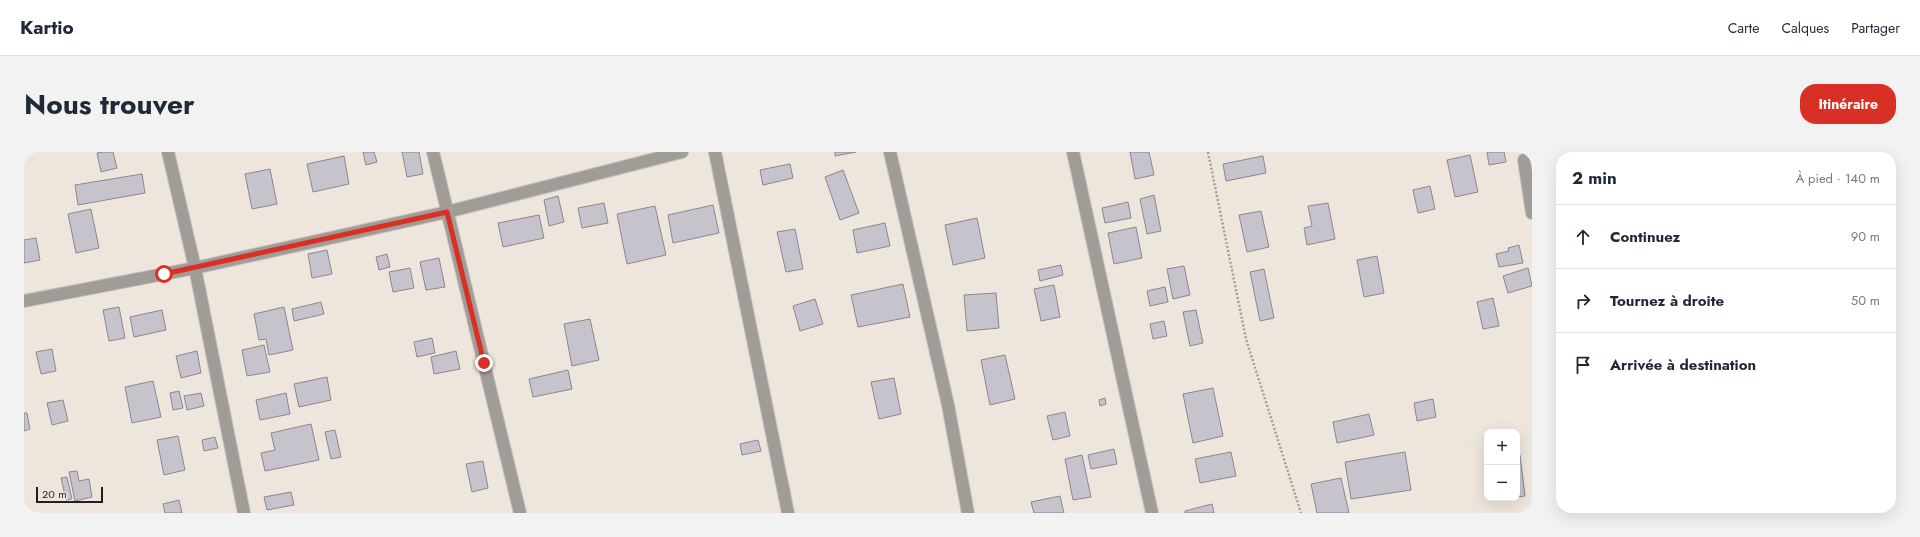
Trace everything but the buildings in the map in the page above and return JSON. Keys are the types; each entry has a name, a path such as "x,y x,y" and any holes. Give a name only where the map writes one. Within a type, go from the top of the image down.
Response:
{"street":[{"path":"168,152 195,268 244,513"},
{"path":"433,152 520,513"},
{"path":"24,301 195,268 447,212 682,152"},
{"path":"715,152 788,513"},
{"path":"890,152 948,405 968,513"},
{"path":"1073,152 1152,513"},
{"path":"1524,160 1532,213"}],"path":[{"path":"1208,152 1246,339 1301,513"}],"route":[{"path":"164,274 447,212 484,363"}]}
